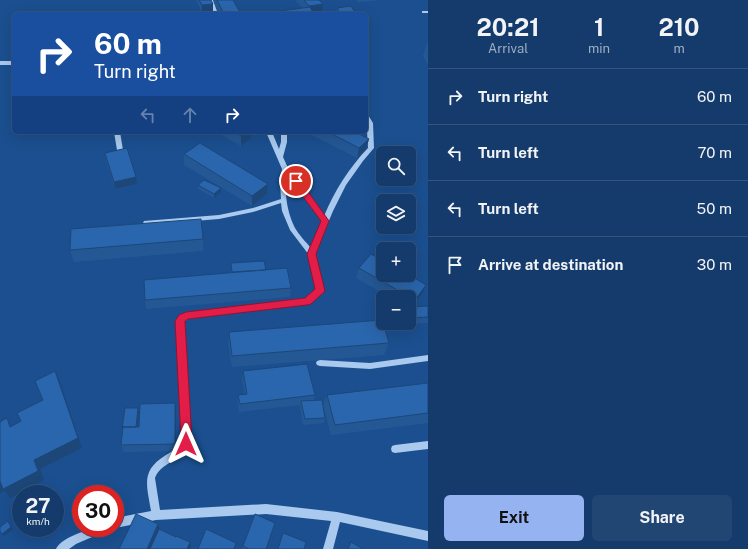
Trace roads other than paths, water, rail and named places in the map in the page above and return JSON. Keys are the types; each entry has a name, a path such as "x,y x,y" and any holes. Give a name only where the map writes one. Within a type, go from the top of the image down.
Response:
{"street":[{"path":"211,0 215,12"},
{"path":"0,63 12,63"},
{"path":"312,254 339,189 359,159 371,148 370,123 368,120"},
{"path":"117,134 120,150"},
{"path":"270,134 285,169 296,181 325,221"},
{"path":"280,157 284,142 284,134"},
{"path":"156,514 151,478 152,472 155,467 183,448 186,440 180,321 186,316 307,301 320,291 312,254 293,230 285,211 283,182 285,169"},
{"path":"146,224 219,217 253,210 285,200"},
{"path":"320,363 370,366 428,358"},
{"path":"395,449 428,445"},
{"path":"124,521 156,514 266,509 337,517 428,536"},
{"path":"328,549 337,517"},
{"path":"61,549 82,537"}]}
